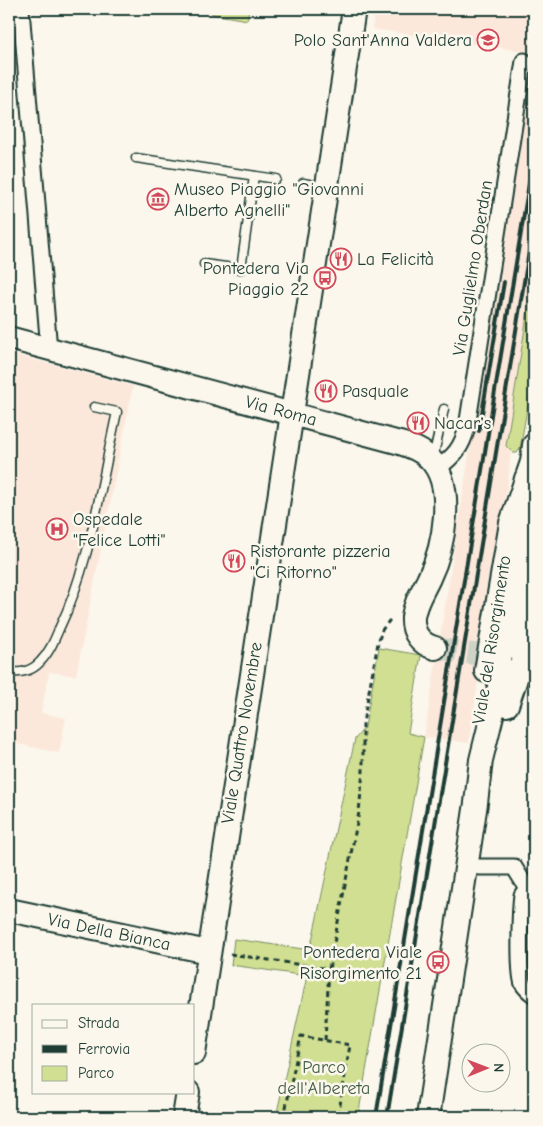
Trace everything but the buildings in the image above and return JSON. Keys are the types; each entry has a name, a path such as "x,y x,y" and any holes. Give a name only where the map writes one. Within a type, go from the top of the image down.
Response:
{"street":[{"path":"22,9 49,350"},
{"name":"Viale Quattro Novembre","path":"195,1049 219,953 292,414 354,9"},
{"name":"Via Guglielmo Oberdan","path":"435,465 455,454 468,422 524,61"},
{"name":"Via Roma","path":"9,338 406,445 423,453 435,465"},
{"path":"435,465 444,491 445,516 430,578 427,624 436,642"},
{"name":"Viale del Risorgimento","path":"428,1117 481,760 502,674 500,645 526,534 532,467"},
{"name":"Viale del Risorgimento","path":"476,803 472,774 476,739 510,528 532,467"},
{"name":"Viale del Risorgimento","path":"476,803 495,736 522,661 534,599"},
{"path":"479,867 514,868 531,886 522,895 521,969 524,985 534,995"},
{"name":"Via Della Bianca","path":"9,910 219,953"},
{"path":"432,1093 434,1117"},
{"path":"184,1117 188,1094"}],"lane":[{"path":"136,158 276,179"},
{"path":"204,264 240,269 254,176"},
{"path":"303,183 327,187"},
{"path":"9,671 25,672 41,662 51,646 76,593 117,412 94,407"},
{"path":"435,465 444,409"}],"path":[{"path":"325,1040 329,969 359,812 363,771 363,724 370,678 380,637 394,613"},
{"path":"219,953 329,969"},
{"path":"284,1117 301,1036 350,1045 338,1117"}],"shaded area":[{"path":"375,9 534,9 534,272 506,446 511,452 508,482 469,743 424,737 507,217 529,52 372,29"},
{"name":"Ospedale \"Felice Lotti\"","path":"9,353 133,386 76,676 49,672 41,713 66,718 59,753 9,742"}],"green space":[{"path":"213,9 249,9 247,20 212,14"},
{"path":"534,272 534,369 520,449 517,453 513,453 506,446"},
{"name":"Parco dell'Albereta","path":"379,648 421,655 408,733 424,737 358,1117 276,1117 307,976 231,965 234,939 310,950 355,739 365,727"}],"tunnel":[{"path":"435,648 493,657"}],"railway":[{"path":"376,1117 534,153"},
{"path":"387,1117 534,221"},
{"path":"479,431 504,282"}],"place":[{"name":"Polo Sant'Anna Valdera","path":"488,40"},
{"name":"Museo Piaggio \"Giovanni Alberto Agnelli\"","path":"158,199"},
{"name":"La Felicità","path":"341,259"},
{"name":"Pontedera Via Piaggio 22","path":"325,278"},
{"name":"Pasquale","path":"326,391"},
{"name":"Nacar's","path":"418,423"},
{"name":"Ospedale \"Felice Lotti\"","path":"57,529"},
{"name":"Ristorante pizzeria \"Ci Ritorno\"","path":"234,561"},
{"name":"Pontedera Viale Risorgimento 21","path":"438,962"}]}
